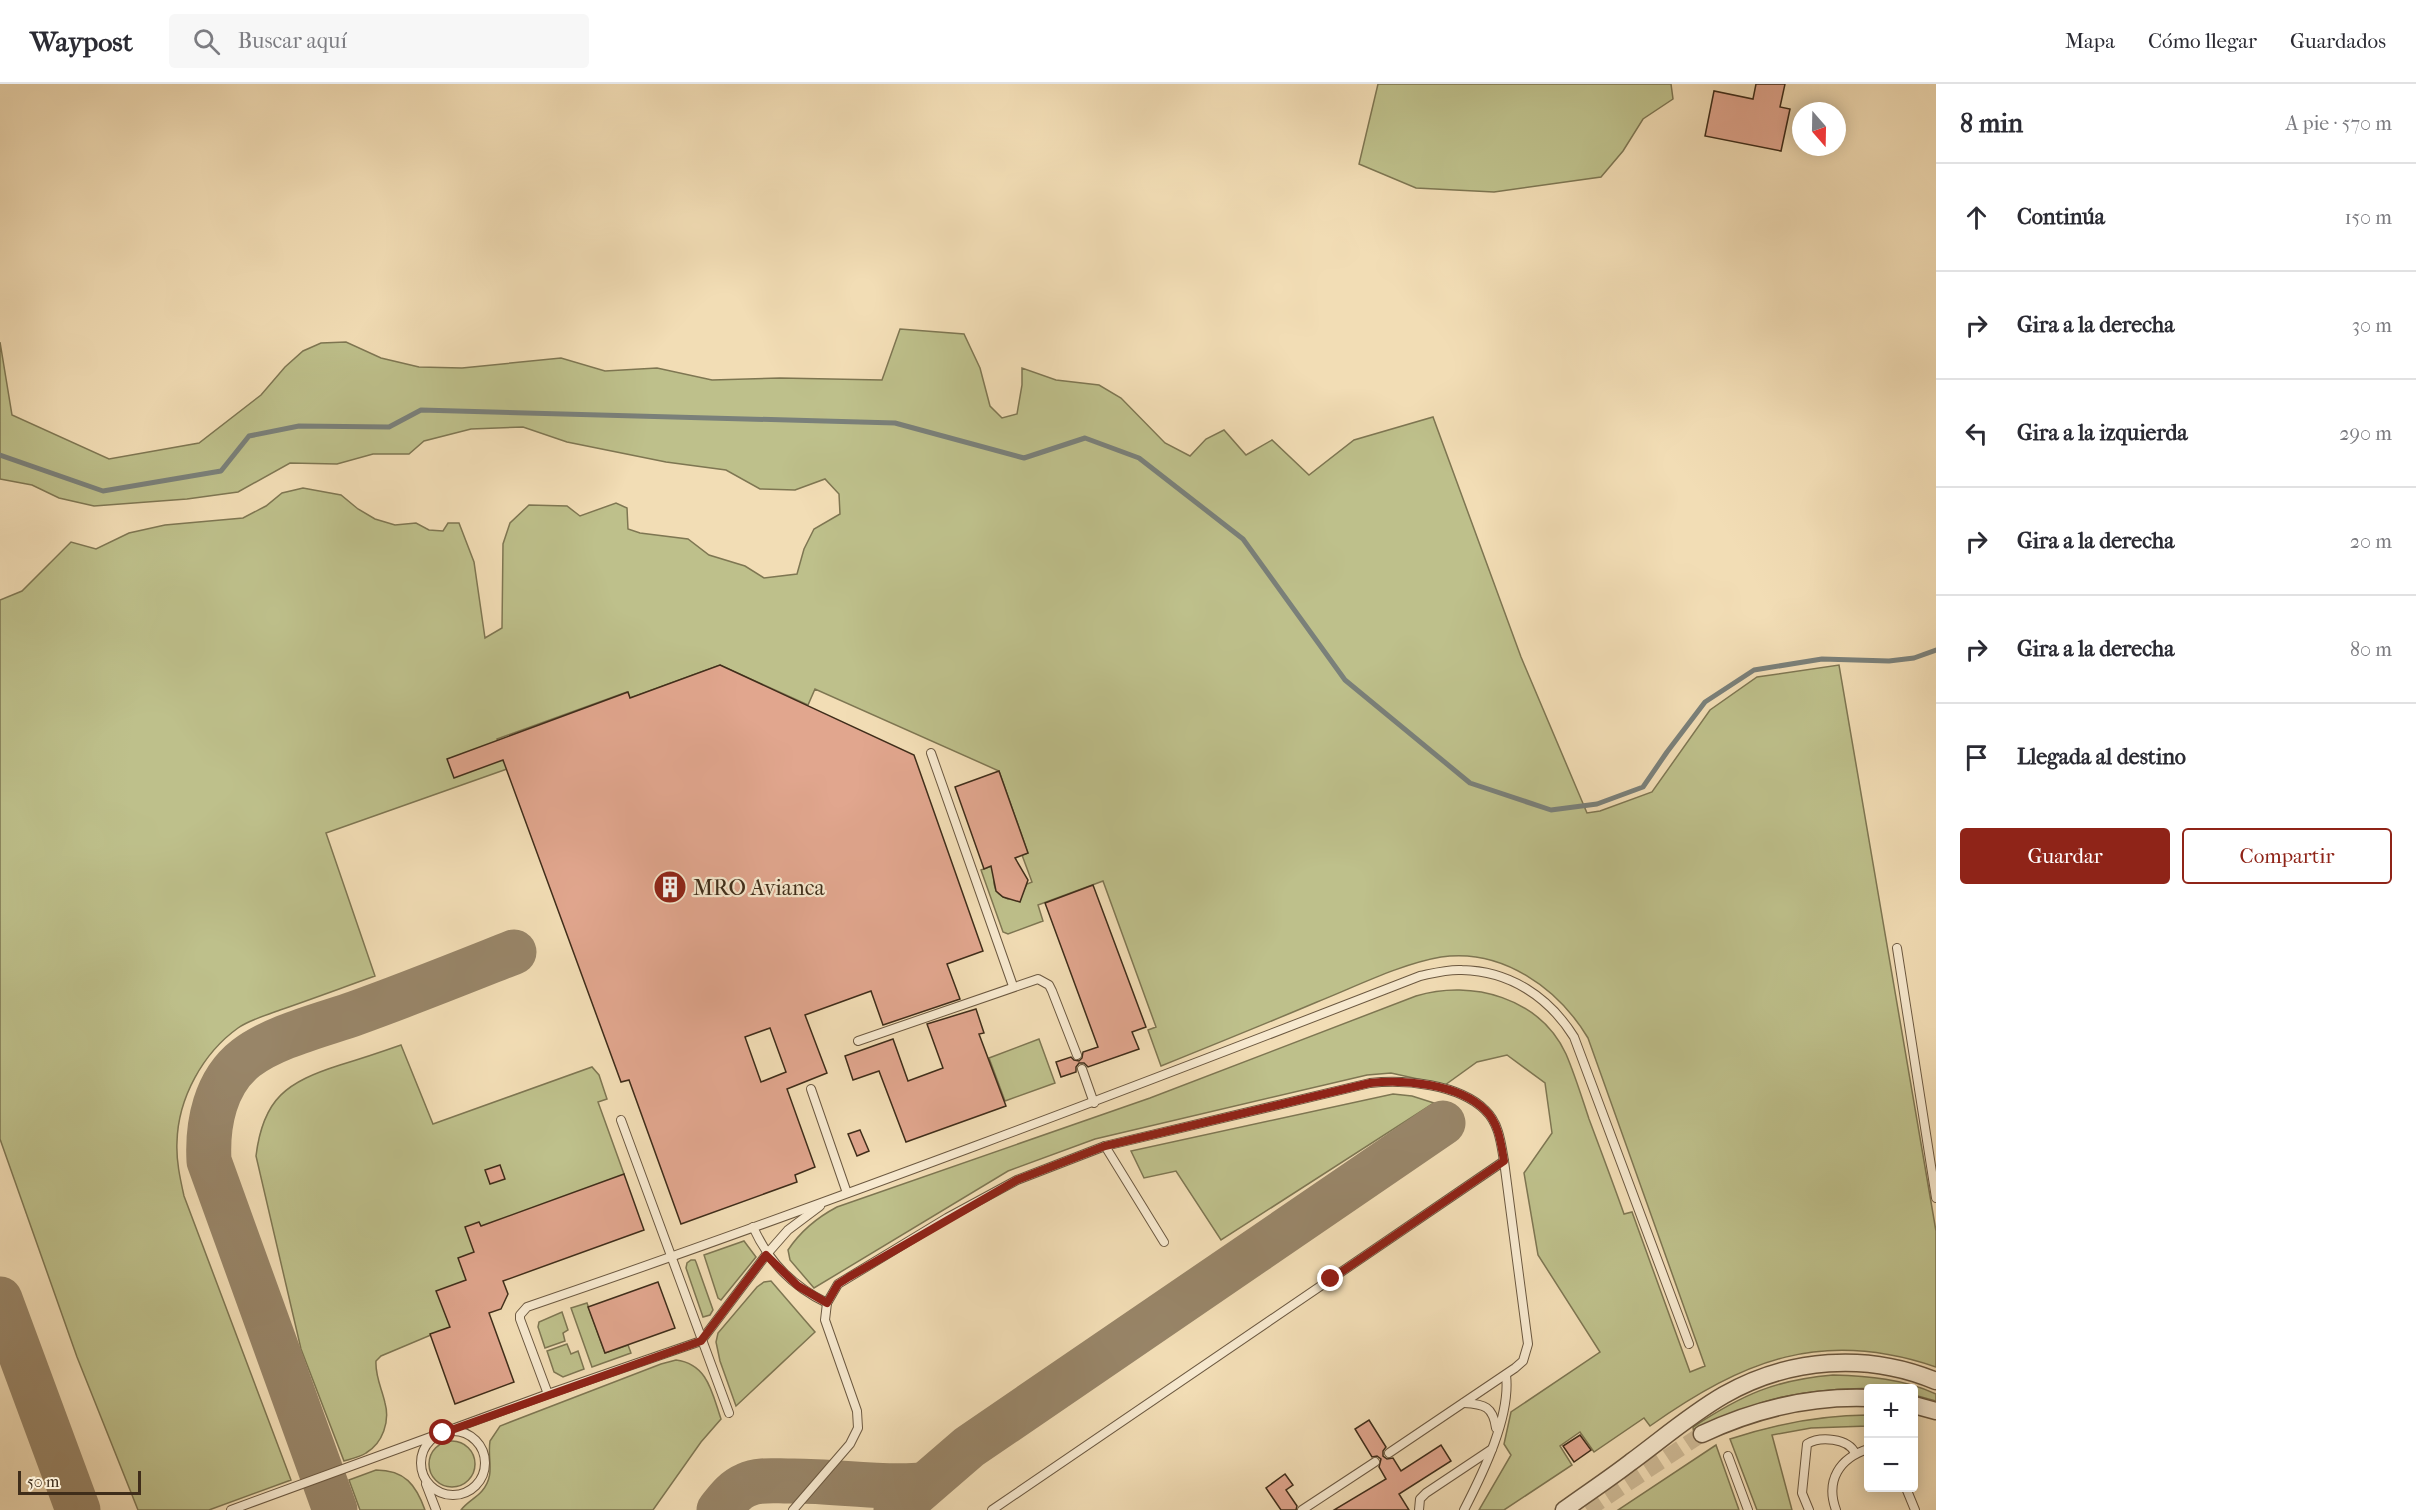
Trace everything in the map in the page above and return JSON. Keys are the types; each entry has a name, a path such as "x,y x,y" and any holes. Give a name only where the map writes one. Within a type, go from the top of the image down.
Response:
{"street":[{"path":"1564,1510 1679,1426 1723,1396 1744,1385 1804,1365 1833,1362 1864,1363 1917,1372 1936,1381"},
{"path":"1702,1434 1734,1419 1766,1409 1823,1400 1864,1398"},
{"path":"1918,1406 1936,1411"}],"lane":[{"path":"931,753 1013,986"},
{"path":"1897,948 1936,1198"},
{"path":"548,1394 520,1319 523,1310 1094,1103 1420,976 1462,970 1502,977 1538,996 1554,1009 1574,1037 1689,1344"},
{"path":"858,1041 1038,979 1049,985 1077,1054"},
{"path":"1082,1070 1094,1103"},
{"path":"793,1510 850,1444 858,1428 857,1411 825,1320 827,1303 838,1284 947,1218 1017,1180 1105,1146 1370,1083 1395,1080 1432,1085 1466,1098 1485,1110 1494,1122 1500,1137 1504,1161 1528,1344 1523,1361 1506,1375 1389,1453"},
{"path":"811,1089 847,1193"},
{"path":"621,1120 729,1413"},
{"path":"1105,1146 1164,1242"},
{"path":"992,1510 1504,1161"},
{"path":"231,1510 548,1394 701,1341 766,1255 788,1230 827,1200"},
{"path":"753,1227 766,1255 798,1286 827,1303"},
{"path":"1464,1510 1485,1470 1497,1432 1506,1395 1506,1375"},
{"path":"1464,1403 1480,1404 1486,1407 1495,1419 1497,1432"},
{"path":"459,1432 467,1435 480,1446 485,1462 480,1480 466,1492 448,1495 432,1487 422,1472 422,1453 434,1437 443,1433 459,1432"},
{"path":"1809,1510 1802,1493 1807,1444 1839,1440 1848,1444 1855,1453"},
{"path":"416,1443 422,1472 436,1510"},
{"path":"1419,1510 1420,1499 1426,1493 1492,1448"},
{"path":"1836,1510 1832,1500 1833,1479 1848,1458 1864,1450"},
{"path":"1728,1456 1748,1510"},
{"path":"1302,1510 1375,1462"},
{"path":"1908,1492 1915,1510"}],"green space":[{"path":"1378,84 1671,84 1673,99 1643,119 1623,151 1601,177 1494,192 1416,188 1359,164"},
{"path":"900,329 964,334 980,368 990,406 1002,418 1017,414 1022,385 1022,368 1056,380 1099,385 1121,398 1165,443 1190,456 1206,439 1224,430 1246,455 1272,440 1309,475 1354,440 1433,417 1521,657 1587,813 1600,811 1652,792 1710,710 1757,677 1839,665 1936,1231 1936,1367 1895,1356 1856,1350 1820,1351 1786,1357 1752,1368 1718,1383 1650,1426 1644,1418 1594,1452 1580,1432 1560,1446 1572,1465 1504,1510 1479,1510 1511,1455 1504,1444 1511,1412 1600,1352 1538,1255 1524,1173 1552,1133 1545,1083 1507,1055 1477,1062 1445,1085 1391,1073 1367,1075 1095,1139 1008,1171 814,1288 790,1260 788,1250 810,1226 837,1207 1150,1098 1416,996 1437,991 1459,990 1481,992 1522,1007 1539,1019 1554,1035 1566,1054 1624,1214 1632,1212 1690,1372 1705,1366 1588,1038 1561,1003 1526,975 1506,965 1485,959 1464,956 1425,960 1378,976 1161,1066 1148,1030 1156,1027 1103,881 1038,905 1043,921 1008,934 1003,932 981,870 997,864 994,885 998,893 1008,899 1022,894 1027,884 1032,882 1022,855 1028,853 999,771 815,689 808,705 720,665 630,698 627,692 497,739 507,769 326,833 375,976 253,1020 225,1038 204,1063 188,1093 178,1125 177,1142 184,1196 291,1480 209,1510 138,1510 77,1357 0,1139 0,600 22,591 71,542 96,549 129,533 165,525 243,518 266,506 282,493 303,488 341,495 375,519 395,525 416,523 429,530 443,531 448,523 459,523 474,562 485,638 502,628 503,544 510,523 529,505 567,506 580,516 616,503 627,508 628,529 640,533 688,539 709,555 745,566 764,578 797,574 804,549 814,529 840,514 839,494 825,479 795,490 760,489 726,470 666,462 567,442 523,427 471,429 424,441 409,454 373,454 337,464 290,463 238,492 187,499 94,506 59,498 32,485 0,479 0,342 12,415 109,459 199,443 261,395 285,367 303,351 321,343 346,342 381,358 419,367 462,368 561,358 605,371 657,368 712,380 780,378 882,380"},
{"path":"1039,1039 1055,1083 1005,1101 989,1058"},
{"path":"401,1045 433,1124 592,1067 599,1075 607,1099 598,1102 624,1174 466,1280 450,1327 381,1356 376,1361 387,1417 384,1431 372,1449 361,1456 344,1461 301,1349 256,1156 259,1136 272,1106 292,1086 321,1071"},
{"path":"1393,1094 1412,1096 1434,1103 1221,1240 1176,1171 1144,1178 1131,1151"},
{"path":"744,1241 756,1257 721,1300 718,1298 704,1255"},
{"path":"691,1260 696,1262 713,1310 710,1315 703,1317 686,1268 687,1263"},
{"path":"771,1281 815,1332 736,1406 720,1361 716,1342 718,1333 757,1287 764,1282"},
{"path":"587,1303 605,1353 628,1345 631,1353 592,1367 571,1308"},
{"path":"562,1312 568,1330 563,1333 565,1341 545,1348 538,1327 539,1322"},
{"path":"567,1344 571,1354 578,1351 584,1369 563,1377 554,1372 547,1351"},
{"path":"676,1360 695,1367 702,1374 711,1390 721,1419 701,1442 653,1510 461,1510 480,1493 489,1479 490,1441 500,1426"},
{"path":"1833,1375 1873,1377 1907,1384 1864,1384 1864,1388 1801,1393 1782,1397 1746,1409 1694,1436 1693,1427 1743,1398 1776,1385"},
{"path":"1918,1387 1936,1394 1936,1401 1918,1396"},
{"path":"1864,1415 1864,1426 1811,1428 1772,1435 1792,1510 1757,1510 1730,1439 1798,1421"},
{"path":"452,1441 468,1448 475,1464 468,1480 452,1487 436,1480 429,1464 436,1448"},
{"path":"1716,1445 1739,1510 1618,1510"},
{"path":"376,1470 402,1476 418,1493 425,1510 360,1510 349,1480"}],"building":[{"path":"1756,84 1785,84 1780,107 1790,109 1781,151 1705,136 1714,91 1753,99"},
{"path":"720,665 914,755 983,951 947,964 960,999 883,1025 871,991 805,1015 827,1073 787,1089 815,1167 795,1175 797,1182 681,1224 629,1080 621,1082 503,760 454,778 447,759 628,692 630,698","holes":["770,1028 786,1072 761,1082 745,1037"]},
{"path":"999,771 1028,853 1015,858 1028,880 1020,902 1003,897 996,891 991,866 984,869 955,787"},
{"path":"1093,885 1146,1027 1132,1032 1139,1049 1088,1067 1084,1063 1079,1063 1076,1072 1061,1077 1056,1062 1071,1057 1079,1061 1083,1052 1098,1047 1045,903"},
{"path":"976,1009 984,1033 979,1034 1006,1106 906,1142 879,1071 853,1080 845,1056 893,1039 908,1081 943,1068 927,1024"},
{"path":"860,1130 869,1151 857,1156 848,1134"},
{"path":"500,1165 505,1179 490,1184 485,1170"},
{"path":"624,1174 644,1230 503,1281 508,1294 501,1309 489,1313 514,1382 455,1404 430,1334 450,1327 436,1291 466,1280 458,1258 474,1252 465,1227 479,1222 481,1226"},
{"path":"658,1282 675,1328 605,1353 588,1307"},
{"path":"1369,1420 1386,1447 1383,1456 1387,1459 1393,1458 1401,1471 1441,1445 1451,1461 1399,1494 1409,1510 1334,1510 1386,1479 1379,1467 1381,1459 1377,1456 1372,1457 1355,1429"},
{"path":"1580,1435 1591,1450 1574,1462 1563,1446"},
{"path":"1285,1474 1293,1485 1286,1490 1297,1506 1296,1510 1281,1510 1266,1488"}],"waterway":[{"path":"0,455 103,491 221,471 249,436 299,426 389,427 421,410 895,423 1024,458 1085,438 1139,458 1243,539 1345,680 1470,783 1551,810 1597,804 1643,787 1705,702 1754,670 1822,659 1889,661 1914,658 1936,650"}],"taxiway":[{"path":"335,1510 209,1161 210,1133 215,1105 220,1091 235,1068 246,1058 271,1043 514,952"},
{"path":"896,1510 969,1447 1443,1123"},
{"path":"0,1299 78,1510"},
{"path":"719,1510 742,1487 761,1481 889,1486 923,1485"}],"tunnel":[{"path":"1587,1510 1702,1434"}],"place":[{"name":"MRO Avianca","path":"670,887"}],"route":[{"path":"443,1433 701,1341 766,1255 798,1286 827,1303 838,1284 947,1218 1017,1180 1105,1146 1370,1083 1395,1080 1432,1085 1466,1098 1485,1110 1494,1122 1500,1137 1504,1161 1331,1279"}]}
